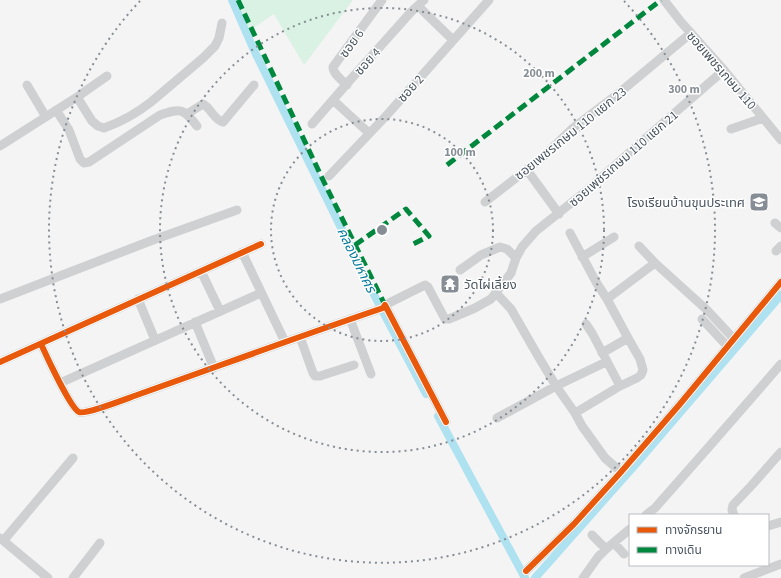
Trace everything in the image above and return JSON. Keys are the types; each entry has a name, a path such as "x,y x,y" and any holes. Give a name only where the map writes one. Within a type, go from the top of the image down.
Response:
{"street":[{"name":"ซอย 6","path":"347,85 334,71 333,67 382,0"},
{"name":"ซอย 2","path":"329,176 386,116 489,0"},
{"name":"ซอยเพชรเกษม 110","path":"664,0 763,118 780,136"},
{"name":"ซอย 4","path":"312,124 411,12 421,3"},
{"path":"421,3 453,40"},
{"path":"77,97 92,121 98,126 104,128 125,120 143,109 203,58 215,46 219,38 222,23"},
{"name":"ซอยเพชรเกษม 110 แยก 23","path":"485,202 543,157 573,128 619,93 691,33"},
{"name":"ซอยเพชรเกษม 110 แยก 21","path":"381,308 425,285 428,287 445,319 449,319 475,308 491,299 511,273 516,258 522,247 536,231 558,214 724,70"},
{"path":"0,146 107,76"},
{"path":"27,85 46,116"},
{"path":"188,114 203,104 206,105 217,119 223,122 254,85"},
{"path":"333,100 369,133"},
{"path":"56,110 70,130 80,159 84,163 89,162 160,115 180,110 188,114 197,126"},
{"path":"731,129 763,118"},
{"path":"527,170 558,214"},
{"path":"0,299 153,240 238,210"},
{"path":"570,233 640,359 643,370 641,375 637,378 620,386 575,413"},
{"path":"582,257 614,237"},
{"path":"0,362 261,244"},
{"path":"639,246 655,263 707,310 734,339"},
{"path":"460,270 481,255 500,247 507,249 516,258"},
{"path":"242,252 285,342"},
{"path":"607,298 655,263"},
{"path":"201,271 220,311"},
{"path":"526,571 574,524 622,472 781,282"},
{"path":"60,383 261,293"},
{"path":"496,293 511,308 556,386 575,413 582,426 605,458 622,472"},
{"path":"138,299 155,340"},
{"path":"41,344 74,408 77,412 82,413 214,368 381,308 446,422"},
{"path":"350,319 371,374"},
{"path":"702,319 728,347"},
{"path":"195,322 214,368"},
{"path":"586,324 620,386"},
{"path":"300,337 315,376 320,376 354,365"},
{"path":"602,353 628,338"},
{"path":"497,418 556,386 606,362"},
{"path":"647,514 655,508 781,364"},
{"path":"734,514 732,510 733,505 781,452"},
{"path":"48,578 2,539 73,458"},
{"path":"769,526 781,522"},
{"path":"583,578 598,557 629,530"},
{"path":"592,535 624,554"},
{"path":"73,578 100,543"},
{"path":"744,578 781,564"}],"green space":[{"path":"235,0 353,0 304,65 274,14 249,31"}],"waterway":[{"name":"คลองมหาศร","path":"232,0 253,48 371,289 426,394"},
{"path":"535,578 635,465 781,295"},
{"name":"คลองมหาศร","path":"438,416 525,578"}],"marked path":[{"path":"238,0 323,180 385,305"},
{"path":"447,165 661,0"},
{"path":"355,245 406,209 429,236 413,244"}],"cycle path":[{"path":"0,362 261,244"},
{"path":"526,571 574,524 621,472 680,404 781,282"},
{"path":"41,344 70,402 75,409 79,412 83,412 98,409 383,308 385,305 446,422"}],"place":[{"name":"โรงเรียนบ้านขุนประเทศ","path":"759,202"},
{"name":"วัดไผ่เลี้ยง","path":"450,284"}]}
